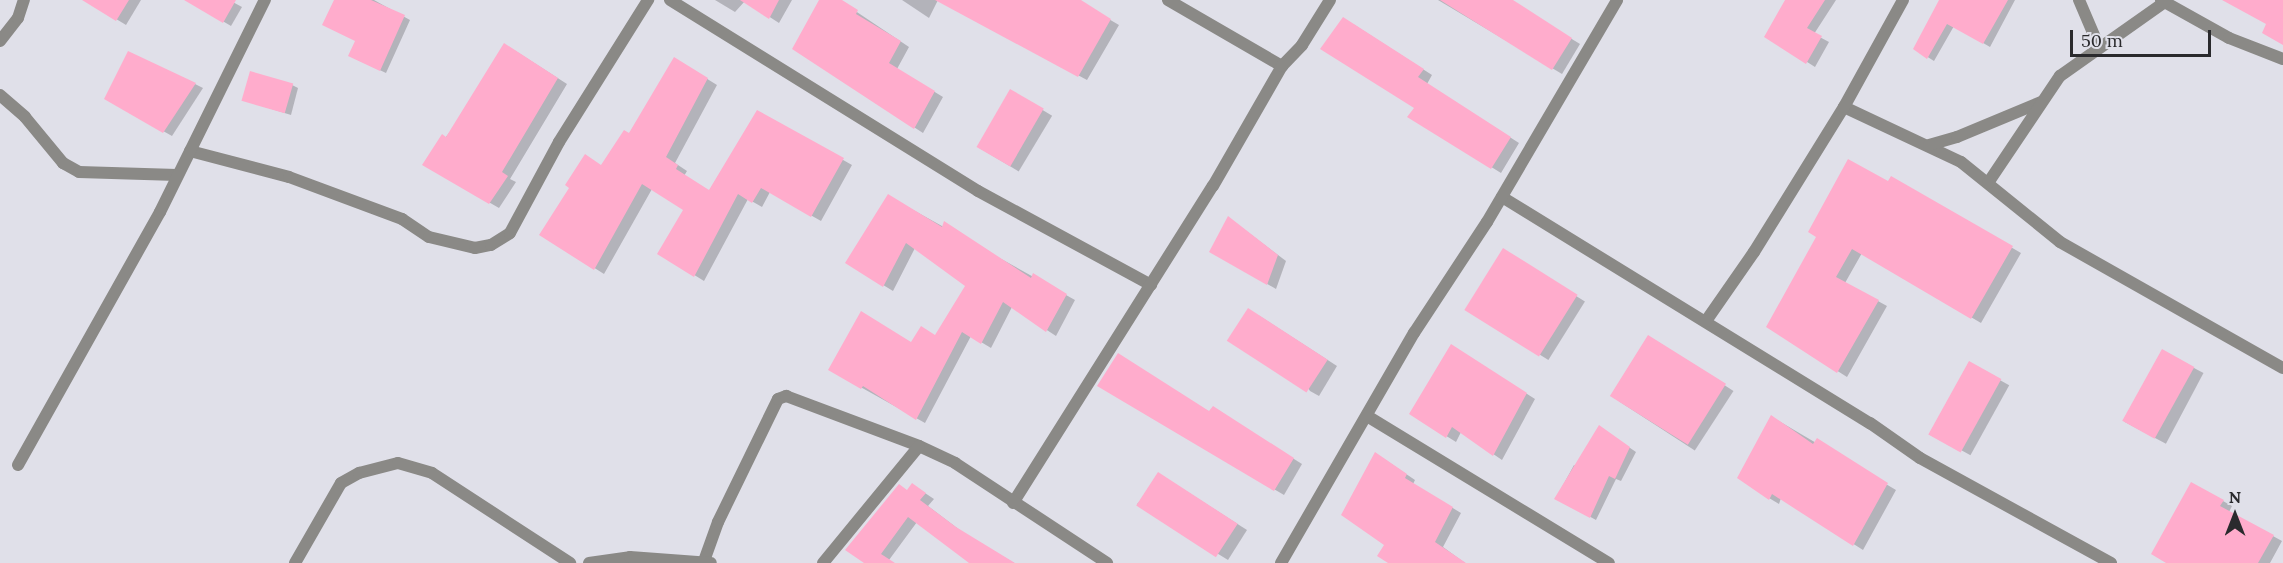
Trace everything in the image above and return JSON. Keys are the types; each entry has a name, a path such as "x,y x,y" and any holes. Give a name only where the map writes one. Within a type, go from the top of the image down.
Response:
{"street":[{"path":"0,41 18,18 24,0"},
{"path":"18,465 190,151 265,0"},
{"path":"190,151 289,177 402,219 429,237 475,248 491,245 510,233 559,142 648,0"},
{"path":"670,0 978,191 1151,285"},
{"path":"1168,0 1282,66"},
{"path":"1013,503 1151,285 1282,66 1302,45 1330,0"},
{"path":"1281,563 1414,333 1502,197 1617,0"},
{"path":"1706,321 1754,252 1844,107 1903,0"},
{"path":"2079,0 2099,47"},
{"path":"1989,183 2060,76 2163,1 2229,38 2283,59"},
{"path":"0,95 25,117 63,164 79,172 177,175"},
{"path":"1929,145 1957,137 2041,102"},
{"path":"1844,107 1961,162 2060,242 2283,368"},
{"path":"1502,197 1706,321 1920,458 2111,563"},
{"path":"589,563 630,557 708,562 718,522 778,399 796,397 919,446 954,463 1107,563"},
{"path":"1367,416 1609,563"},
{"path":"823,563 919,446"},
{"path":"295,563 341,483 359,473 398,463 432,473 570,563"}],"building":[{"path":"82,0 129,0 116,21"},
{"path":"184,0 236,0 223,23"},
{"path":"334,0 371,0 405,15 380,71 348,56 355,41 322,25"},
{"path":"740,0 779,0 769,19"},
{"path":"819,0 842,0 858,10 856,14 901,41 889,63 935,91 914,129 792,49"},
{"path":"935,0 1081,0 1111,19 1078,77"},
{"path":"1440,0 1513,0 1572,38 1552,70"},
{"path":"1785,0 1825,0 1807,28 1822,36 1806,64 1764,37"},
{"path":"1939,0 2008,0 1983,44 1947,24 1927,59 1913,49"},
{"path":"2222,0 2283,0 2283,45 2262,33 2266,24"},
{"path":"1343,17 1424,69 1418,77 1511,137 1491,169 1407,117 1414,108 1320,49"},
{"path":"504,43 558,78 502,172 508,176 489,204 422,165 442,134 446,137"},
{"path":"128,51 196,83 163,133 104,99"},
{"path":"674,57 708,78 666,157 678,165 676,169 709,190 757,110 844,158 811,217 761,188 752,203 738,194 694,277 657,254 683,210 642,184 594,270 539,235 569,188 565,185 585,154 601,165 624,130 629,133"},
{"path":"250,71 293,83 285,113 241,101"},
{"path":"1010,89 1044,108 1010,167 976,147"},
{"path":"1848,159 1888,181 1891,176 2013,246 1971,319 1852,249 1836,277 1879,300 1837,373 1766,327 1816,237 1808,232"},
{"path":"888,194 942,227 944,221 1031,278 1033,273 1067,294 1046,332 1003,302 981,344 962,332 916,420 863,386 861,389 828,370 861,311 911,342 921,326 935,335 965,286 906,243 883,287 845,263"},
{"path":"1228,216 1278,255 1267,285 1209,252"},
{"path":"1503,248 1578,295 1539,357 1464,310"},
{"path":"1248,308 1328,360 1306,392 1227,341"},
{"path":"1648,335 1726,384 1688,445 1610,396"},
{"path":"1451,344 1527,393 1493,456 1452,427 1446,438 1409,414"},
{"path":"2162,349 2194,367 2155,439 2122,421"},
{"path":"1118,353 1209,411 1213,406 1294,458 1274,491 1097,386"},
{"path":"1969,361 2001,379 1961,452 1928,434"},
{"path":"1771,415 1813,444 1817,438 1888,483 1853,546 1772,494 1769,500 1737,478"},
{"path":"1599,425 1630,447 1615,479 1609,476 1590,518 1554,499"},
{"path":"1375,452 1407,474 1405,478 1453,507 1435,542 1466,563 1388,563 1377,556 1384,545 1341,515"},
{"path":"1158,472 1238,524 1216,557 1136,506"},
{"path":"2191,482 2224,500 2220,506 2274,535 2258,563 2166,563 2151,554"},
{"path":"912,483 926,493 920,500 956,527 1015,563 969,563 908,517 881,554 895,563 864,563 845,550 899,484 907,490"}]}
